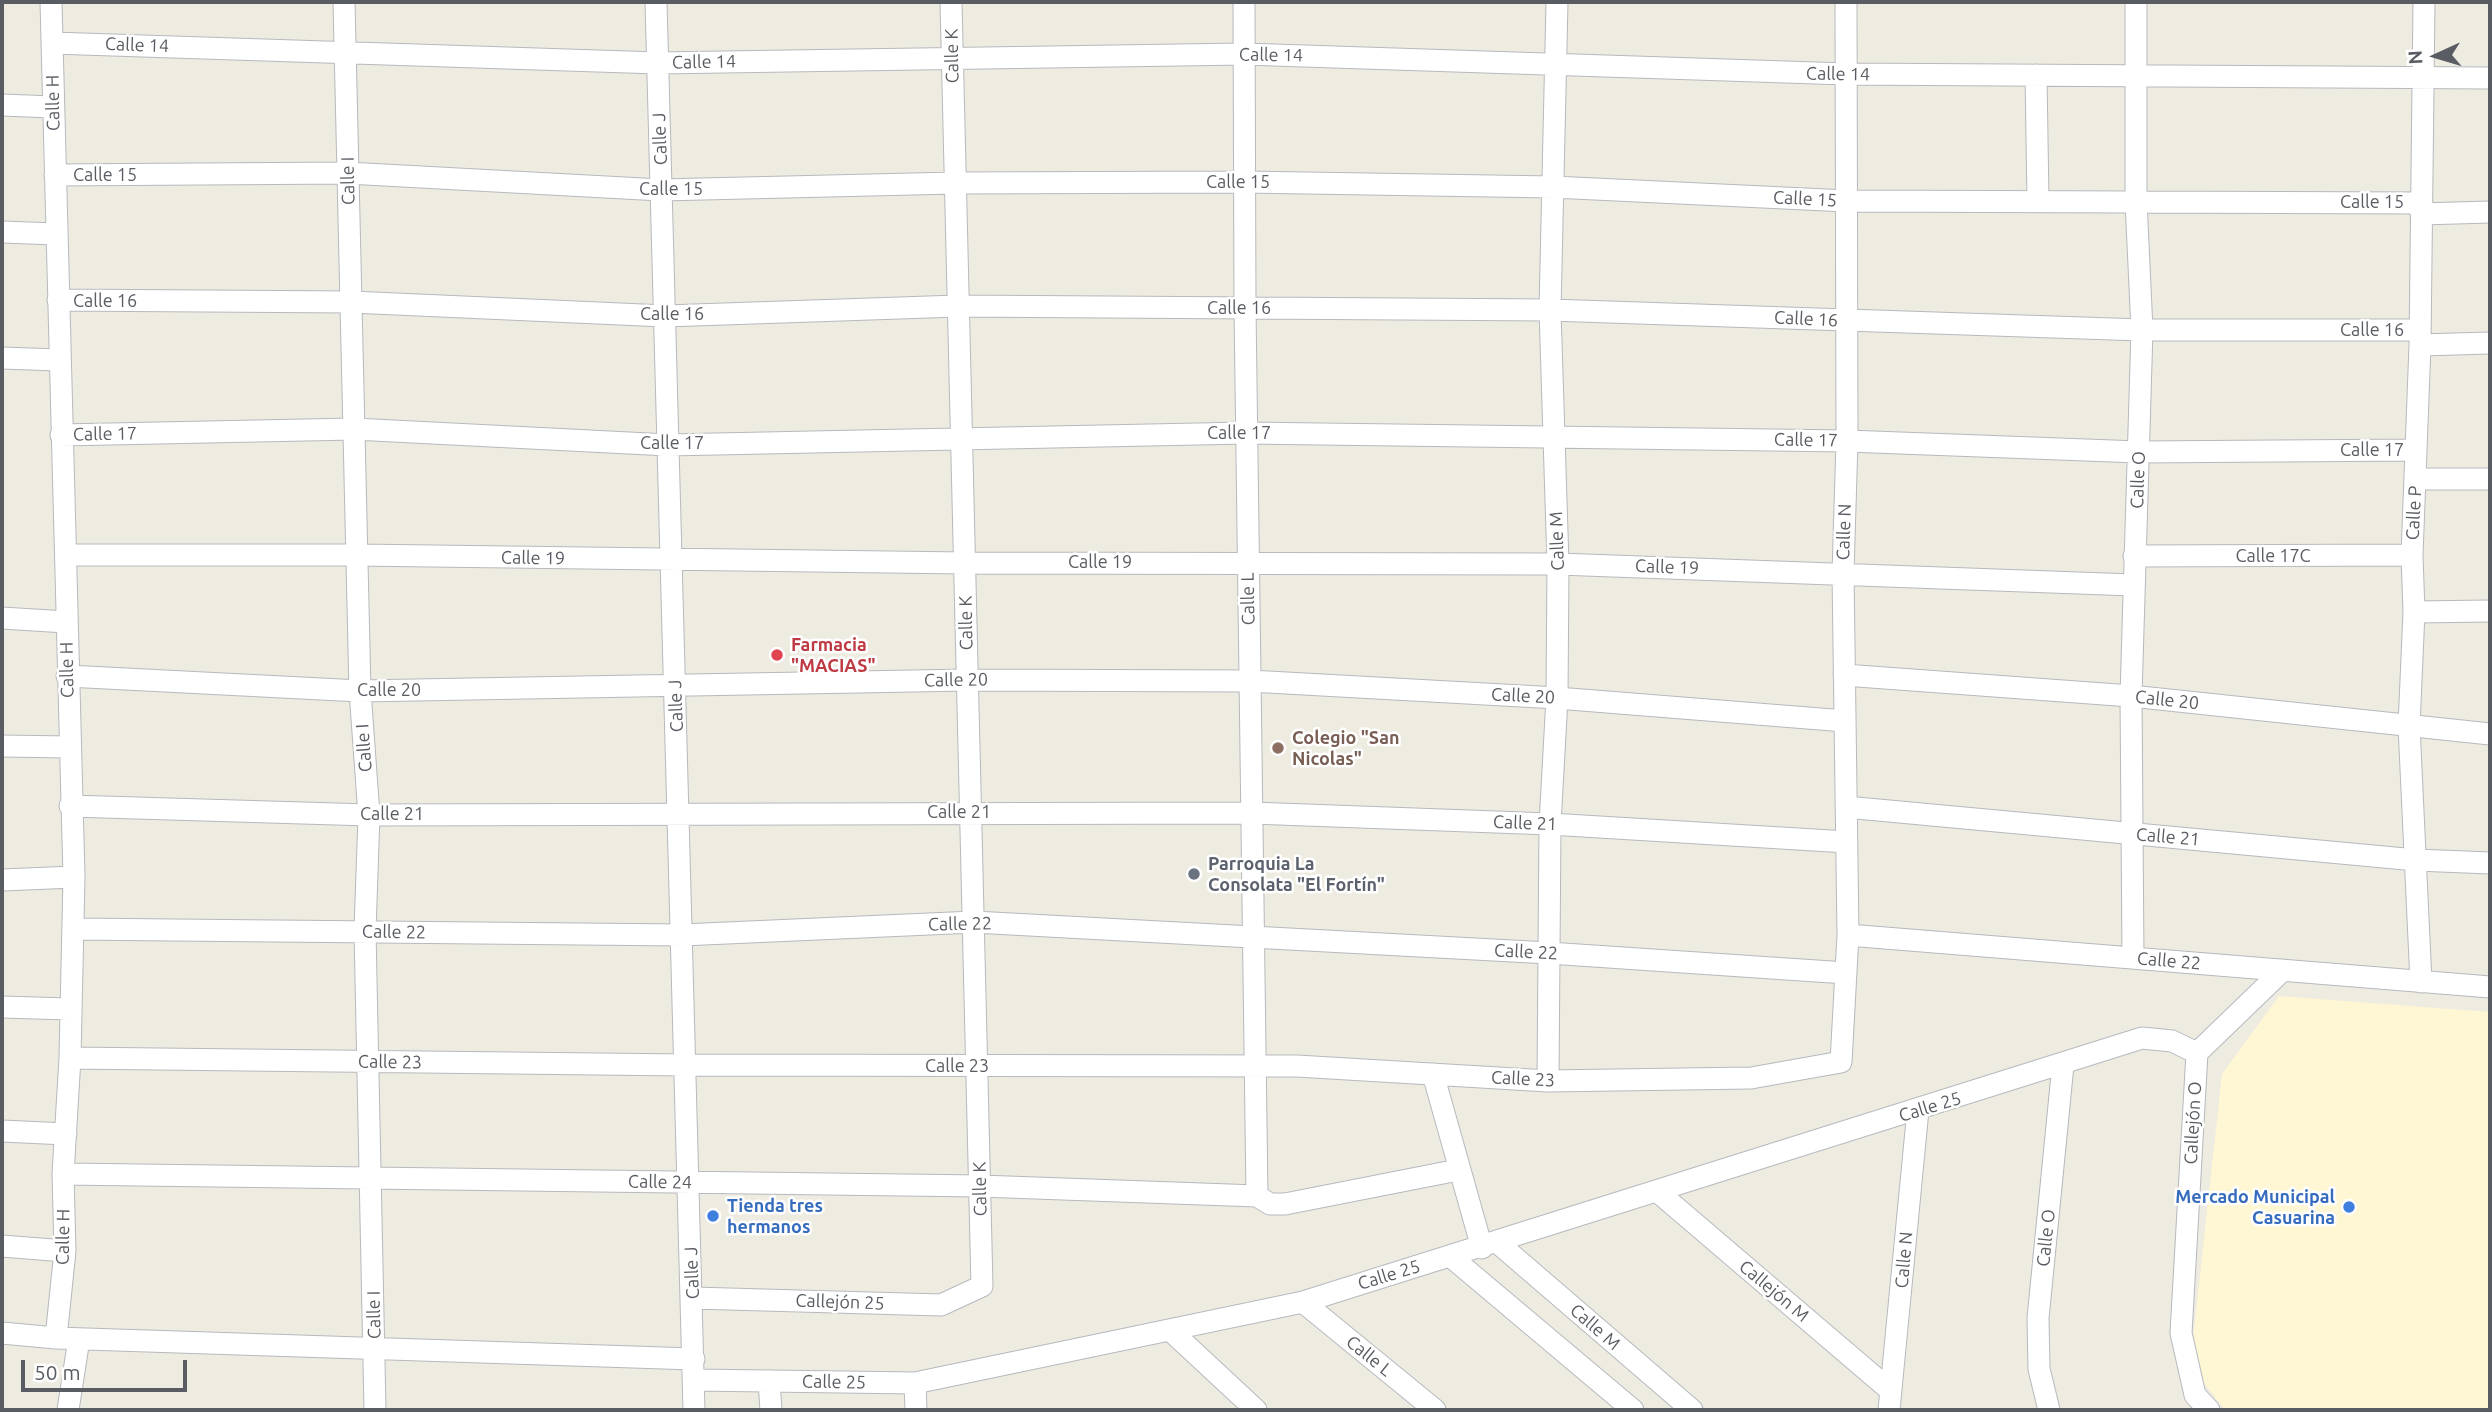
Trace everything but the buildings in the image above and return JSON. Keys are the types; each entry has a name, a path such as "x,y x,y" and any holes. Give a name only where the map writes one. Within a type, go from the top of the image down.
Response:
{"street":[{"name":"Calle H","path":"51,2 70,806 74,877 70,1058 63,1174 65,1251 56,1338"},
{"name":"Calle I","path":"344,2 360,691 369,814 365,931 374,1410"},
{"name":"Calle J","path":"656,2 694,1410"},
{"name":"Calle K","path":"951,2 982,1286"},
{"name":"Calle L","path":"1244,2 1246,433 1257,1196"},
{"name":"Calle M","path":"1548,1081 1550,824 1557,698 1558,564 1550,310 1558,64 1557,2"},
{"name":"Calle N","path":"1841,1062 1848,934 1843,573 1847,441 1846,2"},
{"name":"Calle O","path":"2133,958 2131,696 2142,330 2136,201 2136,2"},
{"name":"Calle P","path":"2421,982 2409,726 2420,337 2424,2"},
{"name":"Calle 14","path":"52,43 658,63 1244,54 1846,74 2490,78"},
{"path":"2036,75 2038,201"},
{"path":"2,105 53,107"},
{"name":"Calle 15","path":"55,175 347,173 662,190 955,183 1244,182 1553,187 1847,201 2136,201 2490,212"},
{"path":"2,232 56,234"},
{"name":"Calle 16","path":"58,300 351,302 665,316 958,306 1550,310 2420,337 2490,343"},
{"path":"2,358 59,360"},
{"name":"Calle 17","path":"61,435 354,429 668,445 961,436 1246,433 1847,441 2139,452 2416,450"},
{"name":"Calle 17","path":"2416,479 2490,479"},
{"name":"Calle 19","path":"66,555 356,555 965,563 1558,564 2133,585"},
{"name":"Calle 17C","path":"2134,556 2412,555"},
{"path":"2414,611 2490,611"},
{"path":"2,618 66,622"},
{"name":"Calle 20","path":"1844,675 2131,696 2490,734"},
{"name":"Calle 20","path":"67,676 360,691 968,680 1250,681 1557,698 1845,721"},
{"path":"2,746 69,747"},
{"name":"Calle 21","path":"70,806 369,814 971,811 1252,813 1550,824 1847,842"},
{"name":"Calle 21","path":"1846,807 2416,860 2490,863"},
{"path":"2,880 74,877"},
{"name":"Calle 22","path":"73,929 682,935 974,922 1549,953 1846,973"},
{"name":"Calle 22","path":"1848,934 2490,987"},
{"path":"2063,1065 2142,1038 2172,1041 2197,1053 2283,970"},
{"path":"2,1007 69,1009"},
{"name":"Callejón O","path":"2197,1053 2181,1333 2195,1395 2209,1410"},
{"name":"Calle 23","path":"70,1058 686,1065 1256,1066 1548,1081 1751,1078 1841,1062"},
{"name":"Calle O","path":"2049,1410 2039,1369 2038,1318 2063,1065"},
{"name":"Calle 25","path":"2,1333 79,1339 374,1346 694,1369 769,1381 915,1383 1303,1302 2063,1065"},
{"path":"1433,1074 1458,1170 1490,1245"},
{"name":"Calle N","path":"1890,1400 1918,1110"},
{"path":"2,1131 66,1134"},
{"path":"1257,1196 1270,1204 1285,1204 1458,1170"},
{"name":"Calle 24","path":"63,1174 980,1186 1257,1196"},
{"name":"Callejón M","path":"1658,1192 1890,1400"},
{"name":"Calle M","path":"1490,1245 1692,1410"},
{"path":"2,1246 65,1251"},
{"path":"1450,1256 1633,1410"},
{"name":"Callejón 25","path":"693,1298 941,1305 982,1286"},
{"name":"Calle L","path":"1303,1302 1435,1410"},
{"path":"1170,1330 1256,1410"},
{"path":"68,1410 79,1339"},
{"path":"769,1381 771,1410"},
{"path":"915,1383 916,1410"}],"shaded area":[{"name":"Mercado Municipal Casuarina","path":"2279,996 2490,1012 2490,1410 2225,1410 2203,1382 2193,1339 2222,1074"}],"place":[{"name":"Farmacia \"MACIAS\"","path":"777,655"},
{"name":"Colegio \"San Nicolas\"","path":"1278,748"},
{"name":"Parroquia La Consolata \"El Fortín\"","path":"1194,874"},
{"name":"Mercado Municipal Casuarina","path":"2349,1207"},
{"name":"Tienda tres hermanos","path":"713,1216"}]}
